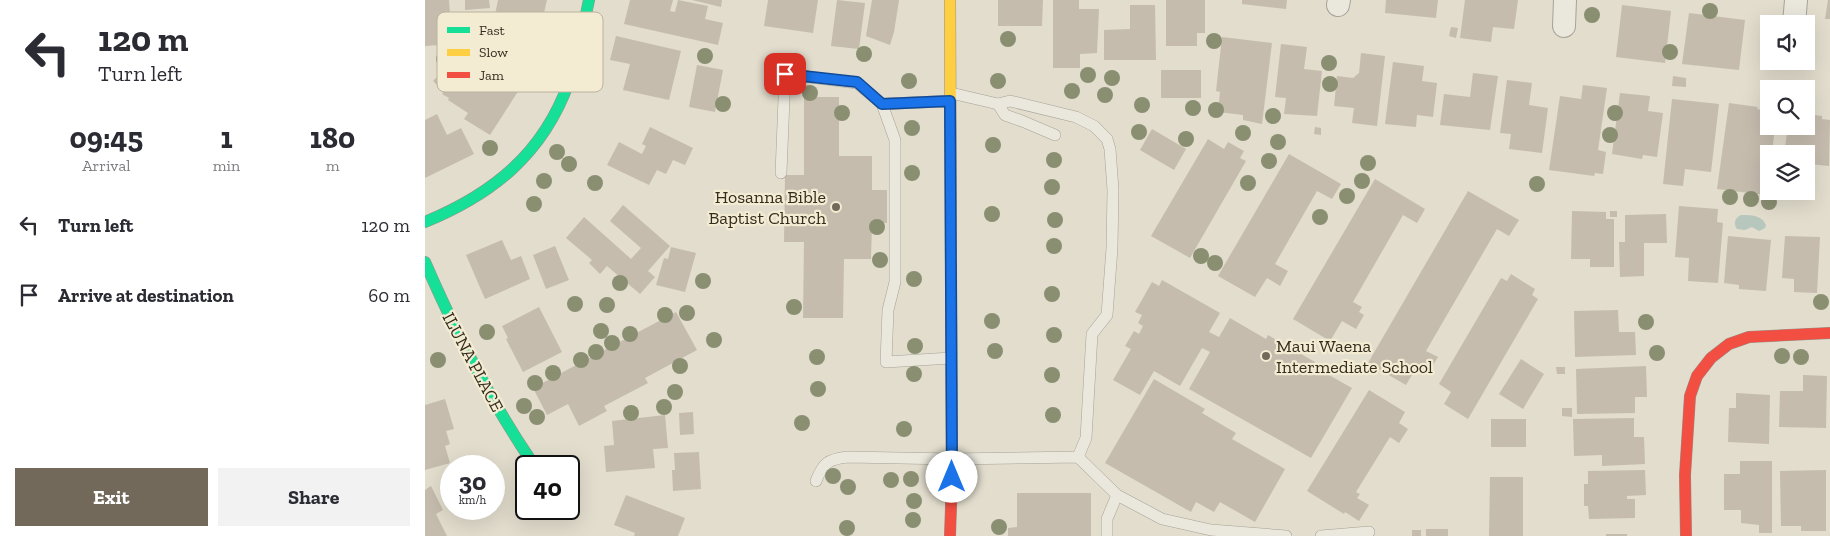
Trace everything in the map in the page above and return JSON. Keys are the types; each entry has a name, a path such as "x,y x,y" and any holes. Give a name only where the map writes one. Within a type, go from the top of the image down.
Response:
{"street":[{"path":"950,0 952,458 950,536"},
{"path":"1564,26 1565,0"},
{"path":"1795,15 1796,0"},
{"path":"425,222 447,214 475,199 501,181 521,162 546,131 564,92"},
{"name":"ILUNA PLACE","path":"425,262 461,342 505,423 528,455"},
{"path":"1686,536 1685,475 1690,396 1697,376 1711,358 1729,344 1749,337 1830,334"}],"lane":[{"path":"781,173 785,74 857,82 882,104 895,140 895,282 888,310 886,362 951,358"},
{"path":"882,104 951,97 998,104 1011,101 1086,121 1107,139 1110,149 1113,209 1107,315 1092,334 1086,438 1078,456"},
{"path":"998,104 1005,116 1055,135"},
{"path":"816,481 822,467 833,459 848,457 1078,456 1117,495 1162,519 1211,530 1286,536"},
{"path":"1107,536 1107,519 1117,495"},
{"path":"1321,536 1369,532"}],"shaded area":[{"path":"1741,215 1759,217 1766,225 1765,228 1759,231 1752,227 1745,230 1737,229 1735,221"}],"building":[{"path":"425,0 449,0 450,12 437,12 437,45 425,46"},
{"path":"465,0 489,0 490,8 465,10"},
{"path":"498,0 547,0 544,12 496,12"},
{"path":"630,0 673,0 670,11 675,12 678,0 708,6 705,19 723,23 718,45 624,24"},
{"path":"692,0 722,0 721,7"},
{"path":"768,0 818,0 813,33 764,26"},
{"path":"837,0 865,3 859,49 831,46"},
{"path":"872,0 899,0 890,45 866,36"},
{"path":"998,0 1043,0 1042,26 998,26"},
{"path":"1053,0 1079,0 1079,9 1099,9 1097,53 1080,54 1080,68 1053,68"},
{"path":"1166,0 1205,0 1205,33 1197,33 1197,46 1166,46"},
{"path":"1242,0 1287,0 1286,9 1242,4"},
{"path":"1386,0 1438,0 1436,18 1385,13"},
{"path":"1465,0 1518,0 1514,29 1493,27 1491,42 1460,38"},
{"path":"1828,0 1830,0 1830,19 1825,19"},
{"path":"1130,5 1155,5 1156,60 1104,60 1104,30 1130,29"},
{"path":"1622,5 1671,11 1665,63 1616,57"},
{"path":"1689,13 1745,20 1739,70 1682,64"},
{"path":"1451,27 1458,28 1456,38 1449,36"},
{"path":"616,36 681,51 669,100 623,90 630,64 610,60"},
{"path":"1222,37 1272,43 1262,124 1243,120 1243,115 1218,112 1220,92 1216,91"},
{"path":"1281,44 1307,47 1304,69 1322,71 1317,116 1284,114 1286,98 1275,97"},
{"path":"1361,53 1385,56 1377,126 1352,123 1354,108 1334,106 1337,76 1353,78 1359,73"},
{"path":"1393,62 1424,66 1422,81 1437,83 1433,117 1417,115 1416,127 1385,124"},
{"path":"697,65 723,70 715,112 689,107"},
{"path":"1161,70 1201,70 1201,98 1161,98"},
{"path":"1473,73 1498,76 1490,130 1440,125 1444,94 1470,97"},
{"path":"1673,76 1686,78 1686,87 1672,86"},
{"path":"437,77 437,85 433,81"},
{"path":"1507,80 1532,83 1529,105 1548,108 1542,153 1509,149 1511,134 1500,133"},
{"path":"1583,85 1607,88 1598,150 1606,152 1603,174 1595,173 1594,176 1549,170 1560,96 1581,99"},
{"path":"443,92 518,92 490,135 464,119 468,113 442,94"},
{"path":"1620,93 1650,96 1648,111 1663,113 1657,157 1643,155 1642,159 1612,154"},
{"name":"Hosanna Bible Baptist Church","path":"804,97 839,97 839,156 872,156 872,190 887,190 887,223 872,223 871,259 844,259 843,318 803,318 804,242 784,242 785,175 804,175"},
{"path":"1672,99 1719,104 1711,172 1685,169 1683,186 1663,184"},
{"path":"1729,103 1758,107 1757,109 1760,110 1760,135 1774,135 1773,145 1760,145 1760,194 1717,189"},
{"path":"437,114 447,135 461,128 474,154 425,178 425,120"},
{"path":"1815,115 1822,116 1822,119 1830,120 1829,166 1815,165 1815,145 1785,145 1787,135 1815,135"},
{"path":"650,127 693,148 685,165 673,160 666,174 657,170 649,185 607,165 619,142 642,154 646,146 642,144"},
{"path":"1315,127 1321,128 1321,135 1314,134"},
{"path":"1152,129 1186,149 1174,170 1140,150"},
{"path":"1208,139 1224,149 1228,142 1244,151 1240,158 1246,161 1190,258 1151,236"},
{"path":"1289,154 1341,184 1332,199 1317,191 1275,264 1288,271 1280,286 1267,278 1255,297 1218,276"},
{"path":"1375,179 1425,209 1417,223 1403,215 1353,302 1362,307 1359,312 1364,315 1356,329 1342,321 1330,341 1293,319"},
{"path":"1468,191 1519,220 1509,236 1497,229 1426,351 1438,357 1429,372 1417,366 1406,385 1368,363"},
{"path":"623,205 670,246 648,271 655,277 640,294 607,266 600,274 589,263 592,260 566,238 584,217 631,259 641,248 610,221"},
{"path":"1679,206 1718,209 1717,222 1723,223 1718,283 1688,281 1689,258 1675,257"},
{"path":"1572,211 1606,212 1606,219 1614,219 1614,267 1590,267 1590,259 1571,259"},
{"path":"1610,211 1617,211 1617,217 1610,217"},
{"path":"1666,214 1667,243 1644,243 1644,276 1620,277 1619,242 1625,242 1625,215"},
{"path":"1728,236 1771,240 1766,291 1739,289 1739,285 1724,283"},
{"path":"1785,236 1820,237 1817,293 1794,292 1794,279 1782,278"},
{"path":"502,240 511,260 521,256 530,279 485,299 466,255"},
{"path":"555,246 569,280 546,289 533,255"},
{"path":"671,247 696,253 685,292 656,285 664,258 668,259"},
{"path":"1511,274 1535,289 1532,295 1538,299 1468,419 1444,404 1451,392 1439,384 1501,278 1507,281"},
{"path":"1162,280 1220,313 1209,332 1219,337 1230,318 1266,339 1268,335 1315,362 1313,366 1352,388 1311,458 1189,389 1210,352 1202,348 1180,386 1154,371 1140,395 1113,380 1131,349 1125,346 1134,331 1139,334 1143,326 1138,323 1142,315 1135,312 1152,282 1159,286"},
{"path":"539,307 562,352 523,372 506,339 508,338 502,326"},
{"path":"1618,310 1619,332 1635,332 1636,355 1575,357 1574,311"},
{"path":"676,312 697,350 645,378 648,383 604,406 607,411 579,426 568,404 547,415 533,388"},
{"path":"1521,359 1544,374 1523,409 1499,394"},
{"path":"1646,366 1647,397 1635,397 1635,413 1577,414 1576,369"},
{"path":"1556,367 1565,367 1565,374 1557,374"},
{"path":"1803,375 1827,376 1826,428 1779,427 1780,391 1803,391"},
{"path":"1154,379 1205,409 1202,413 1236,433 1232,439 1285,469 1255,522 1220,502 1214,512 1196,502 1191,512 1105,463"},
{"path":"1369,390 1405,412 1399,423 1408,429 1399,443 1390,437 1356,492 1360,494 1357,498 1369,505 1359,521 1307,491"},
{"path":"1736,393 1770,395 1769,444 1728,442 1729,408 1736,408"},
{"path":"445,399 454,429 446,431 450,444 445,446 448,455 440,455 440,466 425,470 425,405"},
{"path":"1562,408 1572,408 1572,417 1562,416"},
{"path":"693,412 694,434 680,435 679,413"},
{"path":"665,415 668,448 653,449 655,468 606,472 604,446 614,445 612,421"},
{"path":"1634,418 1634,437 1644,437 1645,464 1602,466 1602,455 1574,456 1573,419"},
{"path":"1491,419 1526,419 1526,447 1491,447"},
{"path":"699,452 701,489 673,491 672,470 675,470 674,453"},
{"path":"1740,461 1772,461 1772,533 1759,533 1759,525 1741,523 1741,510 1724,510 1724,474 1740,474"},
{"path":"1645,470 1646,495 1627,496 1627,499 1635,499 1635,518 1589,519 1588,506 1584,506 1584,484 1588,484 1588,471"},
{"path":"1826,470 1826,531 1801,531 1801,526 1781,526 1780,471"},
{"path":"1490,477 1523,477 1523,536 1489,536"},
{"path":"431,486 440,504 440,512 436,514 447,536 425,536 425,490"},
{"path":"1017,493 1091,493 1091,536 1008,536 1008,528 1017,527"},
{"path":"626,495 685,518 678,536 634,536 635,533 614,525"},
{"path":"1426,529 1448,529 1448,536 1426,536"},
{"path":"1412,530 1421,530 1421,536 1412,536"},
{"path":"1606,534 1627,534 1627,536 1606,536"}],"traffic: fast":[{"path":"586,12 589,0"},
{"path":"425,222 473,198 513,168 530,151 545,130 565,92"},
{"path":"425,262 473,363 500,412 527,455"}],"traffic: slow":[{"path":"950,0 951,263"}],"traffic: jam":[{"path":"950,536 952,477 951,263"},
{"path":"1686,536 1685,475 1690,396 1697,376 1711,358 1729,344 1749,337 1830,333"}],"place":[{"name":"Hosanna Bible Baptist Church","path":"836,207"},
{"name":"Maui Waena Intermediate School","path":"1266,356"}],"route":[{"path":"785,74 857,82 882,104 950,101 952,477"}]}
